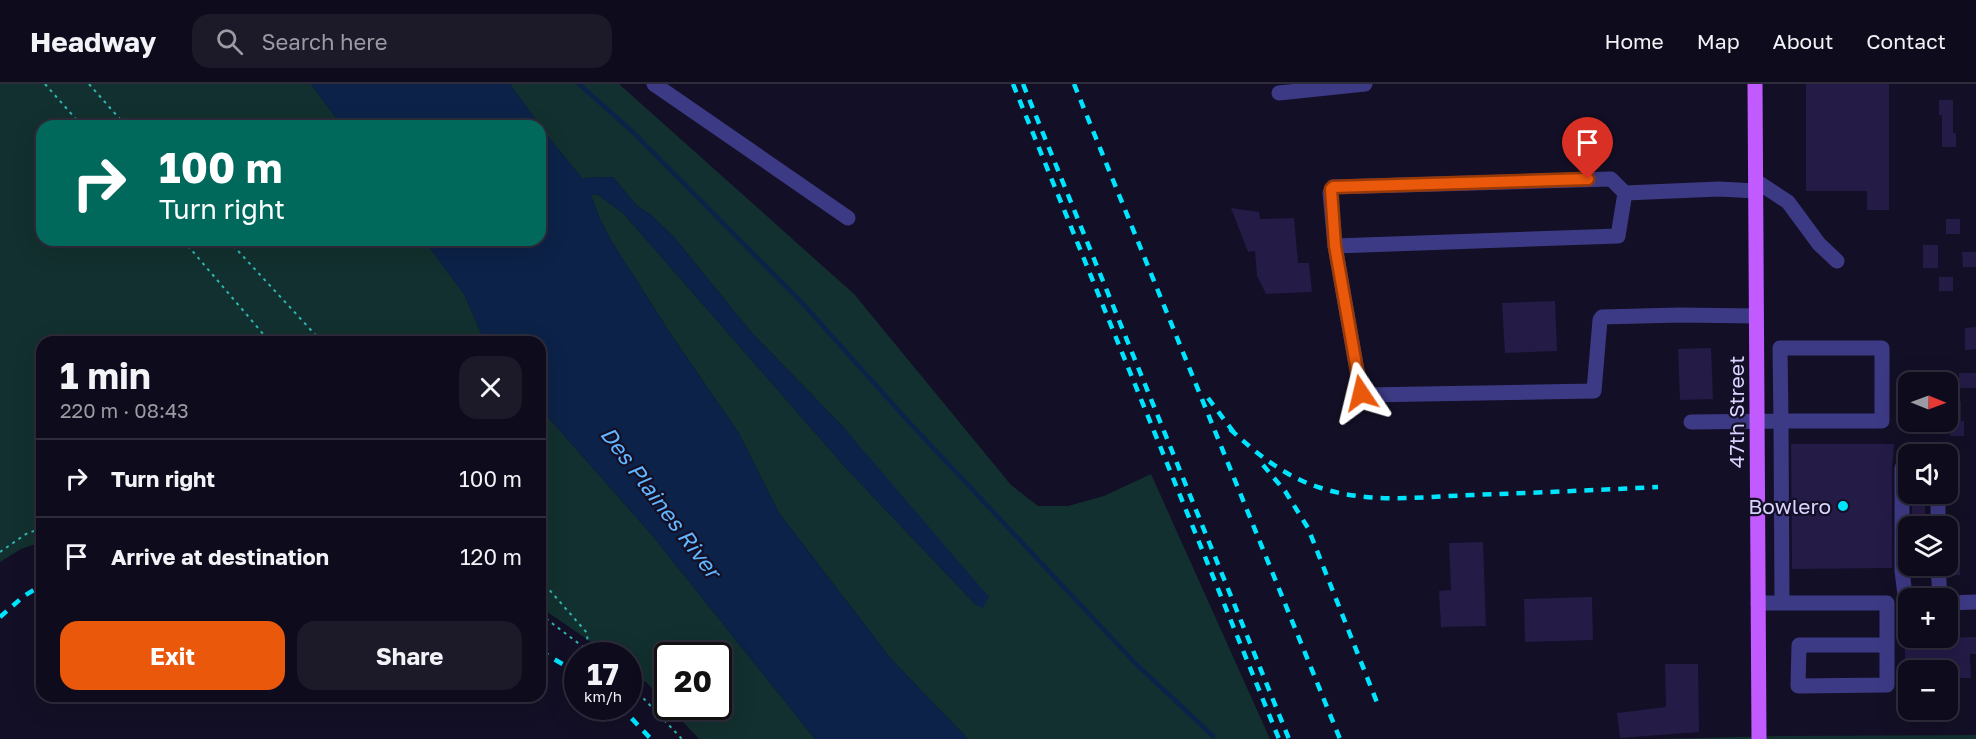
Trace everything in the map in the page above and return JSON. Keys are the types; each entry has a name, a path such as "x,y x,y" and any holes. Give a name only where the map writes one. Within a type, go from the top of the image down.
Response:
{"main road":[{"name":"47th Street","path":"1755,84 1759,739"}],"street":[{"path":"654,84 848,218"},
{"path":"1279,93 1365,84"},
{"path":"1756,316 1602,317 1594,391 1364,395 1361,393 1335,246 1330,193 1333,187 1611,178 1625,193 1756,186 1788,202 1820,244 1837,261"},
{"path":"1335,246 1618,236 1625,193"},
{"path":"1691,422 1781,421 1882,421 1882,348 1780,348 1781,421 1782,602"},
{"path":"1757,374 1780,374"},
{"path":"1902,504 1904,588"},
{"path":"1958,603 1976,602"},
{"path":"1758,603 1887,603 1887,645 1887,684 1798,686 1799,645 1887,645"}],"path":[{"path":"45,84 77,120"},
{"path":"89,84 121,120"},
{"path":"188,246 265,336"},
{"path":"234,246 316,336"},
{"path":"0,552 26,534 36,530"},
{"path":"546,586 587,633 588,642"},
{"path":"546,618 577,642"},
{"path":"642,697 682,739"}],"green space":[{"path":"0,84 311,84 338,120 36,120 36,246 428,246 464,294 482,336 36,336 36,544 21,549 0,562"},
{"path":"510,84 619,84 854,294 1011,485 1038,506 1068,506 1104,496 1151,474 1270,739 968,739 891,659 779,513 738,432 672,336 612,242 591,195 597,194 623,213 845,467 976,605 846,430 751,332 673,236 651,215 637,206 613,177 582,178 546,134 546,120 536,120"},
{"path":"546,415 651,534 815,739 699,739 681,720 732,720 732,642 654,642 654,691 642,679 642,642 591,642 546,611"},
{"path":"1976,735 1976,739 1656,739 1779,736"}],"water":[{"path":"311,84 510,84 536,120 338,120"},
{"name":"Des Plaines River","path":"546,134 582,178 613,177 637,206 651,215 673,236 751,332 846,430 989,597 983,608 976,605 845,467 623,213 597,194 591,195 612,242 672,336 738,432 779,513 891,659 968,739 815,739 651,534 546,415 546,336 482,336 464,294 428,246 546,246"}],"building":[{"path":"1806,84 1889,84 1889,210 1867,210 1867,191 1806,191"},
{"path":"1939,100 1953,100 1953,133 1956,133 1956,147 1942,147 1942,115 1939,115"},
{"path":"1231,208 1259,212 1260,219 1294,218 1298,263 1309,263 1312,292 1266,294 1257,276 1255,251 1248,252"},
{"path":"1946,219 1960,219 1960,234 1946,234"},
{"path":"1923,245 1938,245 1938,268 1923,268"},
{"path":"1962,252 1976,252 1976,267 1963,267"},
{"path":"1939,277 1953,277 1953,291 1939,291"},
{"path":"1555,301 1557,351 1505,353 1502,303"},
{"path":"1976,327 1976,349 1965,350 1965,328"},
{"path":"1711,348 1713,399 1680,400 1678,349"},
{"path":"1959,373 1976,373 1976,388 1959,388"},
{"path":"1958,401 1961,401 1964,436 1950,436 1950,432 1958,432"},
{"name":"Bowlero","path":"1791,444 1894,444 1892,568 1792,569"},
{"path":"1912,504 1925,504 1925,516 1912,516"},
{"path":"1483,542 1486,626 1441,627 1439,591 1451,590 1449,543"},
{"path":"1958,561 1960,561 1960,575 1958,575"},
{"path":"1592,597 1593,640 1525,642 1524,599"},
{"path":"1976,637 1976,654 1970,654 1971,678 1958,678 1958,660 1905,660 1905,648 1958,648 1958,638"},
{"path":"1665,664 1698,664 1699,732 1620,738 1617,713 1666,707"}],"waterway":[{"path":"579,84 634,133 805,306 908,421 1136,664 1213,736"}],"railway":[{"path":"1013,84 1279,739"},
{"path":"1023,84 1289,739"},
{"path":"1074,84 1340,739"},
{"path":"1208,398 1235,434"},
{"path":"1230,429 1261,456 1295,478 1321,488 1358,496 1414,498 1658,487"},
{"path":"1263,465 1285,491 1308,528 1378,705"},
{"path":"0,617 36,589"},
{"path":"546,654 564,665"},
{"path":"633,720 651,739"}],"place":[{"name":"Bowlero","path":"1843,506"}],"route":[{"path":"1361,393 1335,246 1330,193 1333,187 1588,179"}]}
